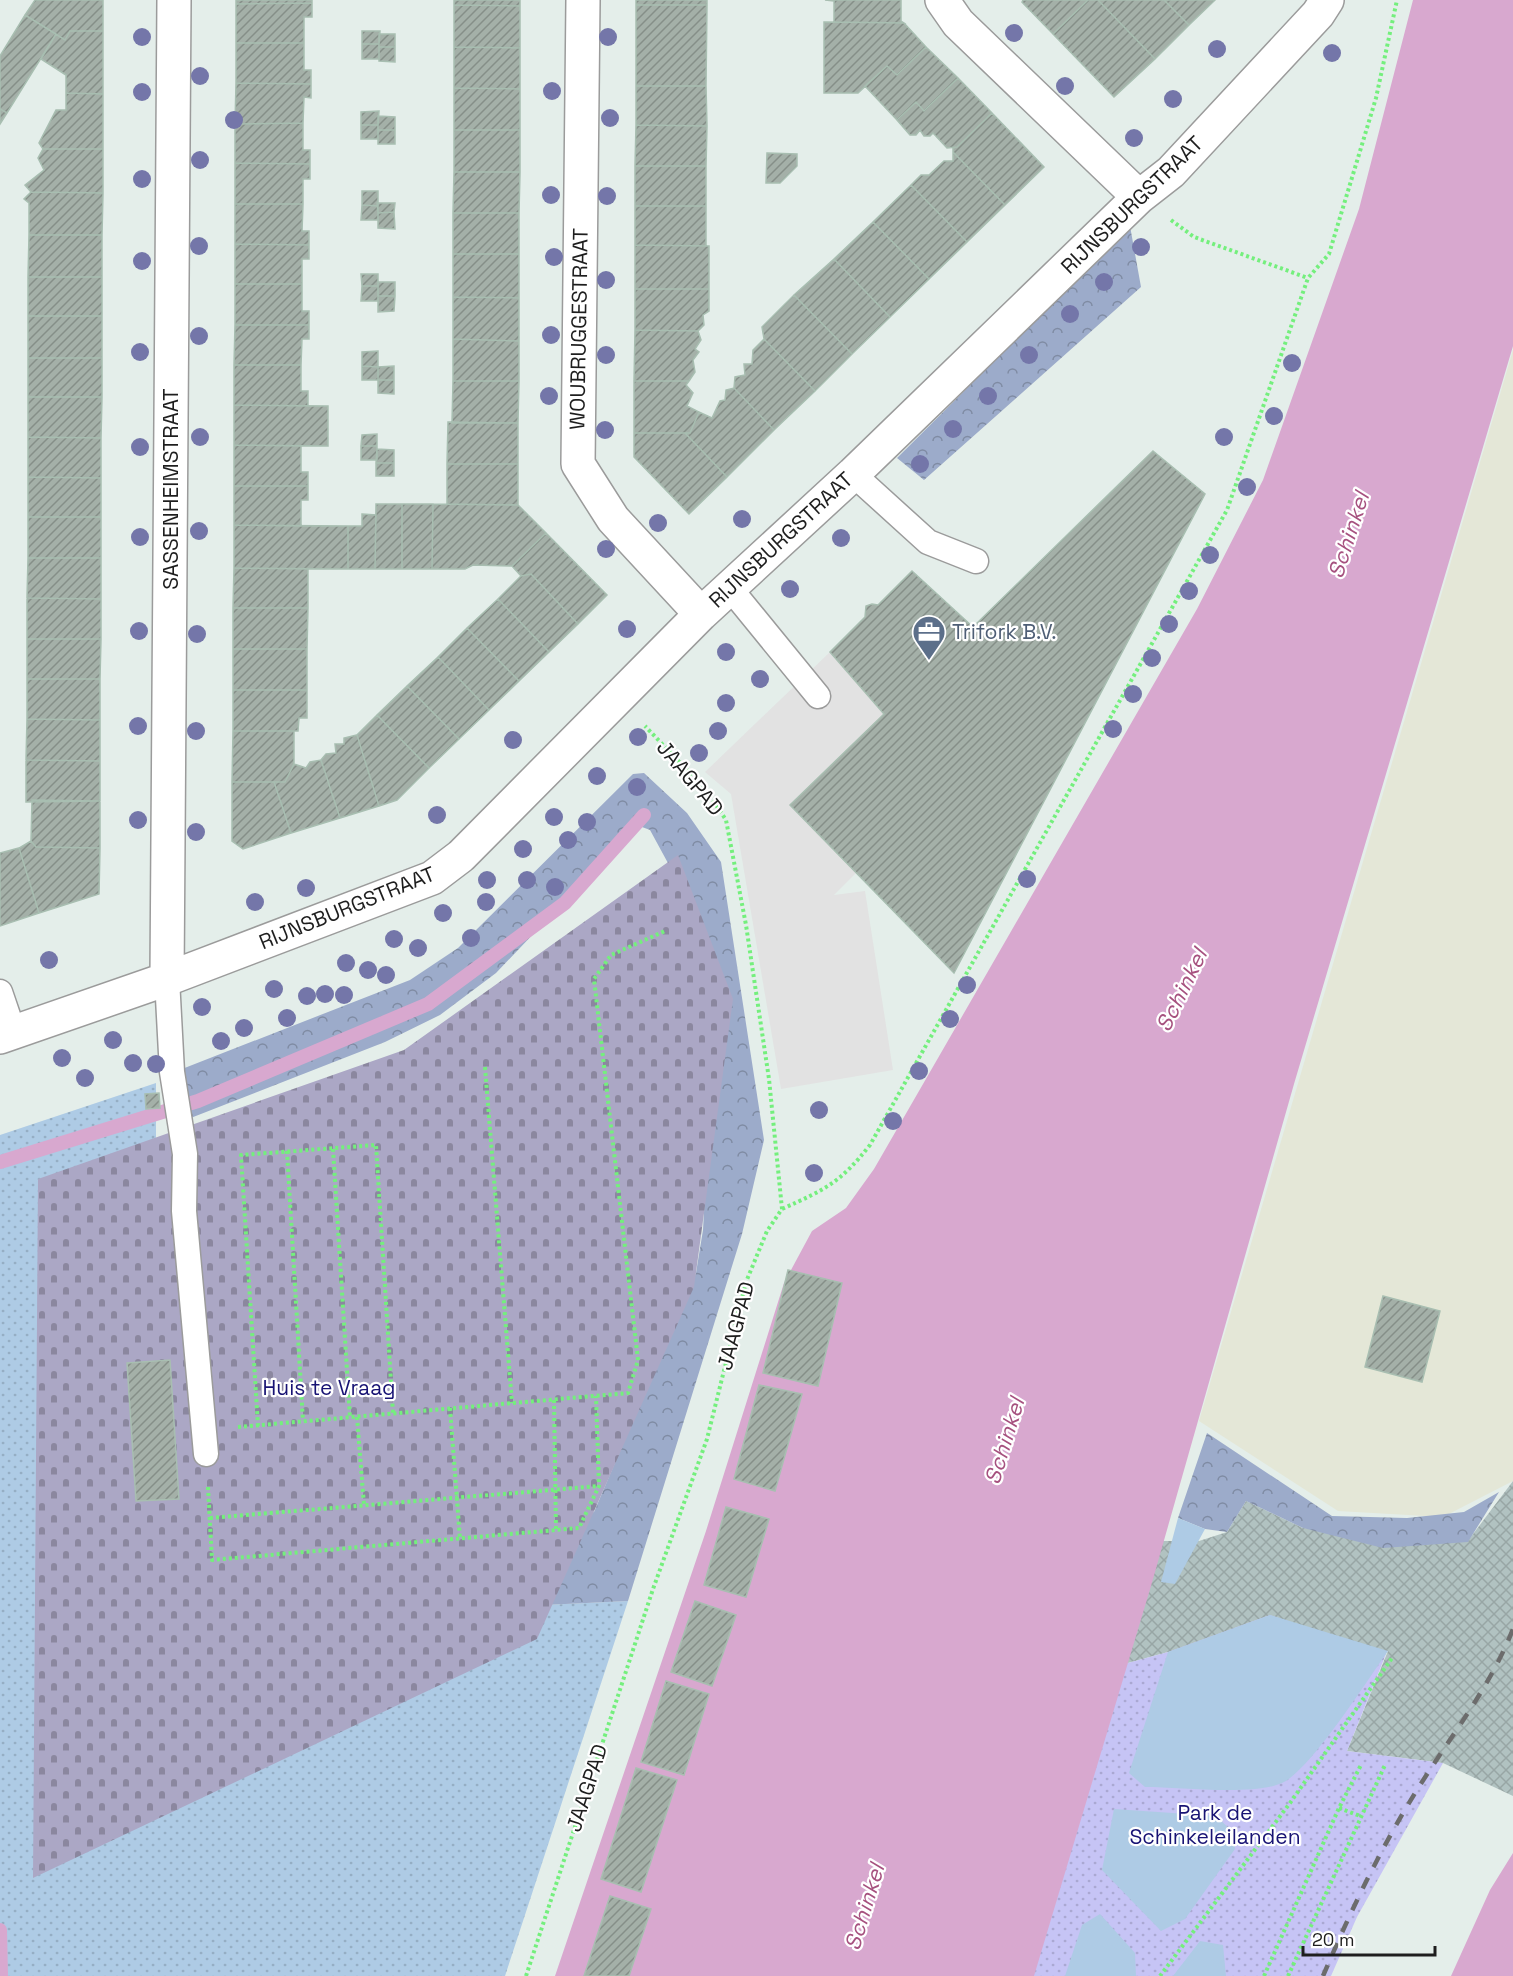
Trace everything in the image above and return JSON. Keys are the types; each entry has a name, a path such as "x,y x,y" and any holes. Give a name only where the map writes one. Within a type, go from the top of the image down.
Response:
{"street":[{"name":"SASSENHEIMSTRAAT","path":"167,979 174,0"},
{"name":"WOUBRUGGESTRAAT","path":"583,0 578,465 613,519 701,614"},
{"path":"942,0 958,23 1138,197"},
{"name":"RIJNSBURGSTRAAT","path":"7,1035 167,979 432,878 461,856 729,587 853,474 1138,197 1172,172 1318,14 1328,0"}],"lane":[{"path":"853,474 928,542 976,561"},
{"path":"729,587 796,666 818,696"},
{"path":"167,979 172,1072 184,1154 184,1212 206,1454"},
{"path":"0,992 7,1035"}],"path":[{"path":"782,1209 833,1185 853,1167 870,1145 1227,510 1308,278 1329,254 1376,98 1397,0"},
{"path":"1138,197 1194,237 1308,278"},
{"name":"JAAGPAD","path":"526,1976 654,1588 707,1439 746,1282 767,1231 782,1209 767,1067 746,925 726,820 706,790 619,698"},
{"path":"204,1430 628,1393 638,1360 594,979 611,955 664,931"},
{"path":"485,1067 512,1403"},
{"path":"258,1426 241,1155 376,1145 393,1413"},
{"path":"333,1149 350,1418"},
{"path":"287,1151 303,1421"},
{"path":"206,1454 212,1560 579,1528 599,1486 596,1396"},
{"path":"554,1400 556,1531"},
{"path":"450,1408 460,1539"},
{"path":"357,1417 364,1505"},
{"path":"210,1518 599,1486"},
{"path":"1160,1976 1290,1803 1392,1658"},
{"path":"1264,1976 1339,1808 1361,1765"},
{"path":"1288,1976 1385,1765"},
{"path":"1339,1808 1360,1816"}],"shaded area":[{"path":"1513,350 1513,1481 1443,1517 1338,1511 1199,1421"},
{"path":"830,652 884,714 790,805 856,873 834,895 865,891 893,1070 781,1089 731,794 705,772"},
{"path":"1513,1481 1513,1796 1443,1763 1347,1751 1388,1651 1168,1652 1106,1669 1146,1541 1199,1541 1227,1532 1246,1501 1303,1528 1467,1542"}],"green space":[{"path":"1130,226 1141,287 924,480 897,458"},
{"path":"644,773 687,813 721,862 764,1140 742,1234 628,1601 190,1622 594,1512 696,1273 703,1230 705,1195 675,876 650,830 642,827 633,829 496,973 440,1015 385,1042 183,1121 182,1069 410,980 458,948 633,774"},
{"name":"Huis te Vraag","path":"678,855 733,999 694,1287 537,1639 33,1878 38,1179 404,1050"},
{"path":"156,1083 156,1367 191,1622 628,1601 505,1976 0,1976 0,1135"},
{"path":"1207,1433 1332,1516 1407,1518 1464,1512 1499,1492 1468,1542 1383,1548 1303,1528 1246,1501 1227,1532 1205,1529 1178,1518"},
{"path":"1178,1518 1205,1529 1175,1584 1161,1582"},
{"name":"Park de Schinkeleilanden","path":"1270,1615 1386,1654 1347,1751 1443,1763 1357,1917 1331,1976 1009,1976 1106,1669 1168,1652"},
{"path":"1270,1615 1388,1651 1323,1743 1294,1775 1282,1783 1269,1787 1235,1790 1145,1787 1129,1773 1168,1652"},
{"path":"1114,1809 1216,1816 1234,1833 1235,1849 1185,1919 1161,1931 1102,1870"},
{"path":"1100,1914 1135,1953 1136,1976 1065,1976 1082,1925"},
{"path":"1200,1941 1223,1945 1226,1976 1173,1976"}],"water":[{"name":"Schinkel","path":"1413,0 1513,0 1513,346 1294,1084 1151,1586 1034,1976 555,1976 706,1531 784,1283 812,1231 846,1208 874,1169 1197,609 1263,480 1359,209"},
{"path":"1513,1853 1513,1976 1451,1976 1490,1890"}],"building":[{"path":"35,0 103,0 103,31 70,31 65,40 25,15"},
{"path":"236,0 312,0 312,3 236,4"},
{"path":"454,0 520,0 520,6 454,5"},
{"path":"636,0 707,0 707,5 636,5"},
{"path":"825,0 901,0 901,21 904,23 834,22 834,1"},
{"path":"1023,0 1088,0 1053,34 1022,2"},
{"path":"1088,0 1098,0 1155,59 1114,97 1053,34"},
{"path":"1098,0 1164,0 1189,25 1155,59"},
{"path":"1164,0 1215,0 1189,25"},
{"path":"312,3 312,17 304,17 304,43 236,43 236,4"},
{"path":"454,5 520,6 520,48 454,47"},
{"path":"636,5 707,5 706,86 636,86"},
{"path":"25,15 56,34 7,113 0,109 0,56"},
{"path":"824,22 904,23 926,47 897,75 887,66 858,93 824,93"},
{"path":"70,31 103,31 103,94 66,93 66,75 41,59 56,34 65,40"},
{"path":"362,31 380,31 379,44 362,44"},
{"path":"379,34 395,34 395,47 379,47"},
{"path":"236,43 304,43 304,70 311,70 311,84 236,83"},
{"path":"362,44 379,44 379,59 362,59"},
{"path":"379,47 395,47 395,62 379,61"},
{"path":"454,47 520,48 520,89 454,88"},
{"path":"926,47 958,78 924,111 916,102 897,120 865,86 887,66 897,75"},
{"path":"958,78 992,113 957,147 947,148 933,133 930,136 924,136 920,130 916,135 910,135 897,120 916,102 924,111"},
{"path":"236,83 311,84 311,98 304,97 303,123 235,124"},
{"path":"636,86 706,86 707,126 636,125"},
{"path":"454,88 520,89 520,130 454,130"},
{"path":"66,93 103,94 103,149 43,149 39,143 56,110 66,110"},
{"path":"0,109 7,113 0,124"},
{"path":"379,111 378,125 361,125 361,112"},
{"path":"992,113 1044,167 1005,205 953,152 953,148 957,147"},
{"path":"378,116 395,117 395,130 378,130"},
{"path":"303,123 303,150 310,150 310,164 235,163 235,124"},
{"path":"361,125 378,125 378,139 361,139"},
{"path":"636,125 707,126 706,166 635,166"},
{"path":"378,130 395,130 395,144 378,144"},
{"path":"454,130 520,130 520,172 454,172"},
{"path":"43,149 103,149 103,193 31,192 25,185 44,170 38,158"},
{"path":"953,152 1005,205 967,242 911,185 921,175 929,175 944,161 953,161"},
{"path":"767,153 797,154 797,166 780,183 766,183"},
{"path":"235,163 310,164 310,179 303,179 303,204 235,204"},
{"path":"635,166 706,166 706,206 635,206"},
{"path":"454,172 520,172 519,213 453,213"},
{"path":"911,185 967,242 929,279 873,222"},
{"path":"362,191 378,191 378,206 362,205"},
{"path":"31,192 103,193 102,235 29,235 29,203 24,199"},
{"path":"377,203 395,203 394,212 378,213"},
{"path":"235,204 303,204 302,231 309,231 309,245 235,244"},
{"path":"362,205 378,206 378,220 361,220"},
{"path":"635,206 706,206 706,246 635,245"},
{"path":"394,212 395,229 378,228 378,213"},
{"path":"453,213 519,213 519,254 453,254"},
{"path":"873,222 929,279 890,317 834,259"},
{"path":"29,235 102,235 102,277 28,277"},
{"path":"235,244 309,245 309,259 302,259 302,284 235,284"},
{"path":"635,245 709,246 709,289 635,289"},
{"path":"453,254 519,254 519,298 453,297"},
{"path":"834,259 890,317 852,354 794,295"},
{"path":"361,274 378,274 378,286 362,286"},
{"path":"28,277 102,277 102,316 28,316"},
{"path":"378,282 395,282 395,296 378,296"},
{"path":"235,284 302,284 302,311 309,311 309,325 235,325"},
{"path":"362,286 378,286 378,301 361,301"},
{"path":"635,289 709,289 709,311 703,315 704,325 698,331 635,330"},
{"path":"794,295 852,354 815,391 764,339 762,327"},
{"path":"378,296 395,296 394,311 378,312"},
{"path":"453,297 519,298 519,341 453,339"},
{"path":"28,316 102,316 102,358 28,358"},
{"path":"235,325 309,325 309,339 302,339 301,365 234,365"},
{"path":"635,330 698,331 701,340 695,349 699,352 693,360 695,372 689,381 634,381"},
{"path":"453,339 519,341 519,381 453,381"},
{"path":"764,339 815,391 774,430 734,388 735,377 745,375 744,364 752,364 753,350"},
{"path":"378,351 378,367 362,366 362,352"},
{"path":"28,358 102,358 102,397 28,397"},
{"path":"234,365 301,365 301,391 308,391 308,406 234,405"},
{"path":"362,366 378,367 378,380 362,380"},
{"path":"394,366 394,380 378,380 378,367"},
{"path":"378,380 394,380 394,394 378,393"},
{"path":"453,381 519,381 518,423 452,423"},
{"path":"634,381 689,381 686,385 693,393 687,406 699,412 690,433 634,433"},
{"path":"734,388 774,430 727,477 685,433 690,433 699,412 712,418 720,401 725,400 726,390"},
{"path":"28,397 102,397 101,438 28,437"},
{"path":"234,405 328,406 328,446 234,445"},
{"path":"448,422 518,423 518,464 447,464"},
{"path":"634,433 685,433 727,477 689,514 634,457"},
{"path":"377,434 377,446 361,446 362,435"},
{"path":"28,437 101,438 101,478 28,477"},
{"path":"234,445 301,446 301,472 308,472 308,486 234,486"},
{"path":"361,446 377,446 377,460 361,460"},
{"path":"377,449 394,450 394,463 376,463"},
{"path":"1153,451 1205,494 954,973 790,805 884,714 830,652 865,617 866,606 878,605 912,571 973,627"},
{"path":"376,463 394,463 394,476 376,476"},
{"path":"447,464 518,464 518,505 447,504"},
{"path":"28,477 101,478 101,517 28,517"},
{"path":"234,486 308,486 308,500 301,500 301,526 234,525"},
{"path":"376,504 402,504 402,569 375,569"},
{"path":"402,504 433,504 432,569 402,569"},
{"path":"433,504 518,505 546,533 512,566 473,565 465,569 432,569"},
{"path":"362,514 376,515 375,569 348,569 348,526 362,526"},
{"path":"28,517 101,517 101,558 28,558"},
{"path":"234,525 348,526 348,569 234,568"},
{"path":"546,533 607,595 578,624 531,574 521,576 512,566"},
{"path":"28,558 101,558 101,599 27,598"},
{"path":"234,568 308,569 308,608 233,608"},
{"path":"531,574 578,624 549,652 498,599 521,576"},
{"path":"27,598 101,599 101,639 27,639"},
{"path":"498,599 549,652 519,681 467,628"},
{"path":"233,608 308,608 307,649 233,649"},
{"path":"467,628 519,681 489,710 438,657"},
{"path":"27,639 101,639 100,679 27,679"},
{"path":"233,649 307,649 307,690 233,690"},
{"path":"438,657 489,710 459,739 407,686"},
{"path":"27,679 100,679 100,720 27,719"},
{"path":"407,686 459,739 429,768 377,715"},
{"path":"233,690 307,690 307,718 299,718 298,731 233,731"},
{"path":"377,715 429,768 397,800 379,806 357,735"},
{"path":"27,719 100,720 100,761 26,760"},
{"path":"233,731 294,731 294,764 285,782 232,782"},
{"path":"357,735 379,806 340,818 321,760 326,754 336,753 335,744 344,744 344,738"},
{"path":"26,760 100,761 100,801 26,802"},
{"path":"321,760 340,818 291,833 274,782 285,782 294,764 306,768 310,762"},
{"path":"232,782 274,782 291,833 243,849 232,841"},
{"path":"32,800 100,801 100,848 36,847 31,841"},
{"path":"31,841 36,847 100,848 99,894 39,913 19,848"},
{"path":"19,848 39,913 0,926 0,853"},
{"path":"159,1093 160,1108 146,1109 145,1094"},
{"path":"788,1270 842,1283 818,1386 763,1373"},
{"path":"1383,1296 1440,1311 1422,1382 1365,1367"},
{"path":"170,1360 179,1499 136,1501 127,1363"},
{"path":"759,1385 802,1394 775,1491 734,1479"},
{"path":"726,1507 769,1519 746,1597 704,1585"},
{"path":"695,1601 736,1615 712,1686 671,1672"},
{"path":"666,1681 709,1694 684,1775 641,1762"},
{"path":"636,1768 677,1780 641,1892 601,1879"},
{"path":"610,1896 651,1909 629,1976 584,1976"}],"waterway":[{"path":"0,1162 198,1101 428,1004 565,903 644,815"},
{"path":"0,1930 1,1976"}],"railway":[{"path":"1323,1976 1356,1902 1394,1829 1483,1689 1513,1629"}],"place":[{"name":"Trifork B.V.","path":"929,661"}]}
